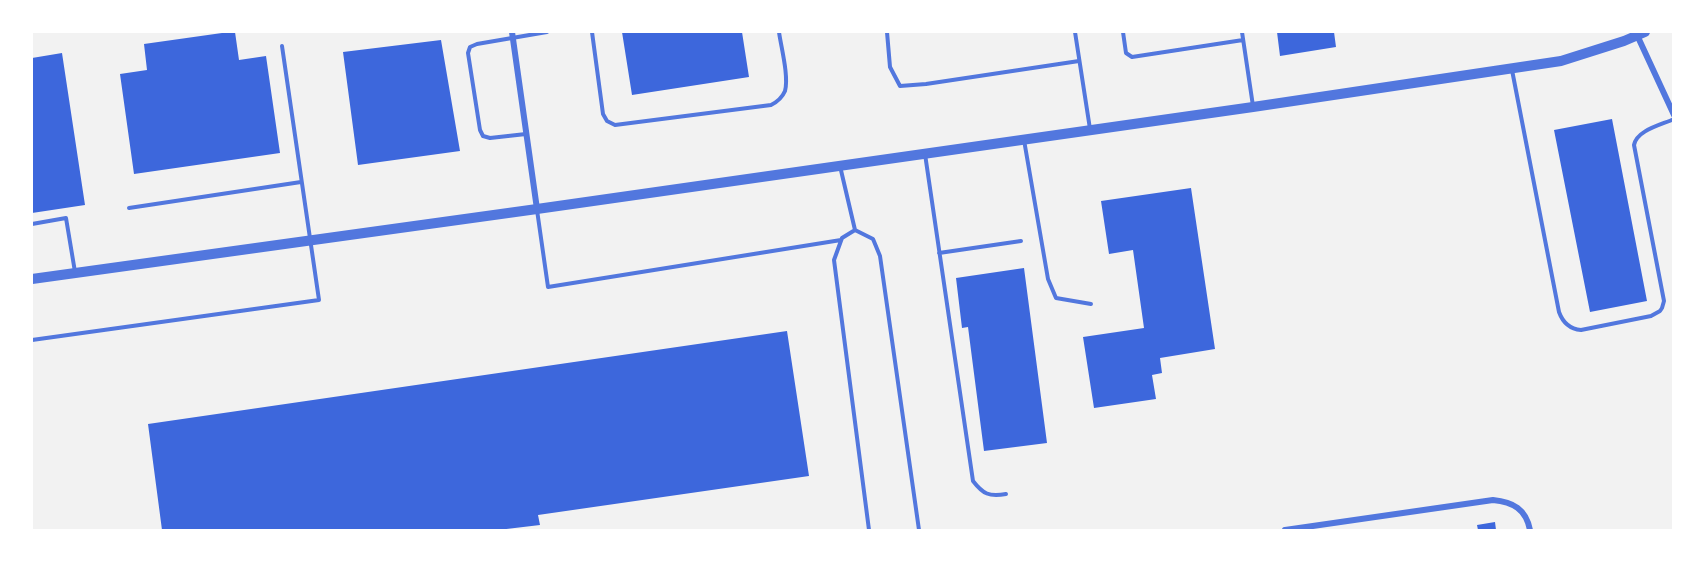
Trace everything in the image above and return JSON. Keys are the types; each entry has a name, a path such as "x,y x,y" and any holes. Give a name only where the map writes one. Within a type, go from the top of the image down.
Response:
{"street":[{"path":"32,279 925,154 1561,61 1641,33 1674,117"},
{"path":"512,34 537,209"},
{"path":"1285,531 1493,500 1505,501 1518,507 1527,518 1530,531"},
{"path":"1344,522 1345,531"}],"lane":[{"path":"526,134 490,138 483,136 480,130 468,53 470,47 512,34 547,32"},
{"path":"592,32 603,114 607,121 615,125 771,105 779,100 784,91 786,79 779,32"},
{"path":"887,32 890,67 900,86 1079,61"},
{"path":"1075,32 1090,130"},
{"path":"1123,32 1126,53 1132,57 1243,40"},
{"path":"1242,32 1253,107"},
{"path":"32,340 319,300 282,46"},
{"path":"1512,68 1559,312 1565,323 1575,329 1581,330 1651,316 1662,308 1664,301 1634,145 1640,134 1674,117"},
{"path":"1024,139 1048,279 1056,298 1091,304"},
{"path":"925,154 973,481 979,489 993,496 1006,494"},
{"path":"840,165 855,230"},
{"path":"129,208 301,182"},
{"path":"537,209 548,287 841,240"},
{"path":"32,224 66,218 76,273"},
{"path":"855,230 842,238 834,260 869,531"},
{"path":"855,230 873,239 880,255 919,531"},
{"path":"939,253 1021,241"}],"building":[{"path":"235,32 239,60 266,56 280,153 134,174 120,74 147,70 144,44"},
{"path":"622,32 742,32 749,77 632,95"},
{"path":"1277,32 1334,32 1336,47 1280,56"},
{"path":"441,40 460,151 358,165 343,52"},
{"path":"62,53 85,205 32,213 32,58"},
{"path":"1612,119 1647,301 1590,312 1554,130"},
{"path":"1191,188 1215,349 1160,358 1162,373 1152,375 1156,399 1094,408 1083,337 1144,328 1133,250 1109,254 1101,201"},
{"path":"1024,268 1047,443 984,451 968,327 962,328 956,278"},
{"path":"787,331 809,476 538,515 540,525 498,530 162,530 148,424"},
{"path":"1495,522 1496,530 1478,530 1477,525"}]}
